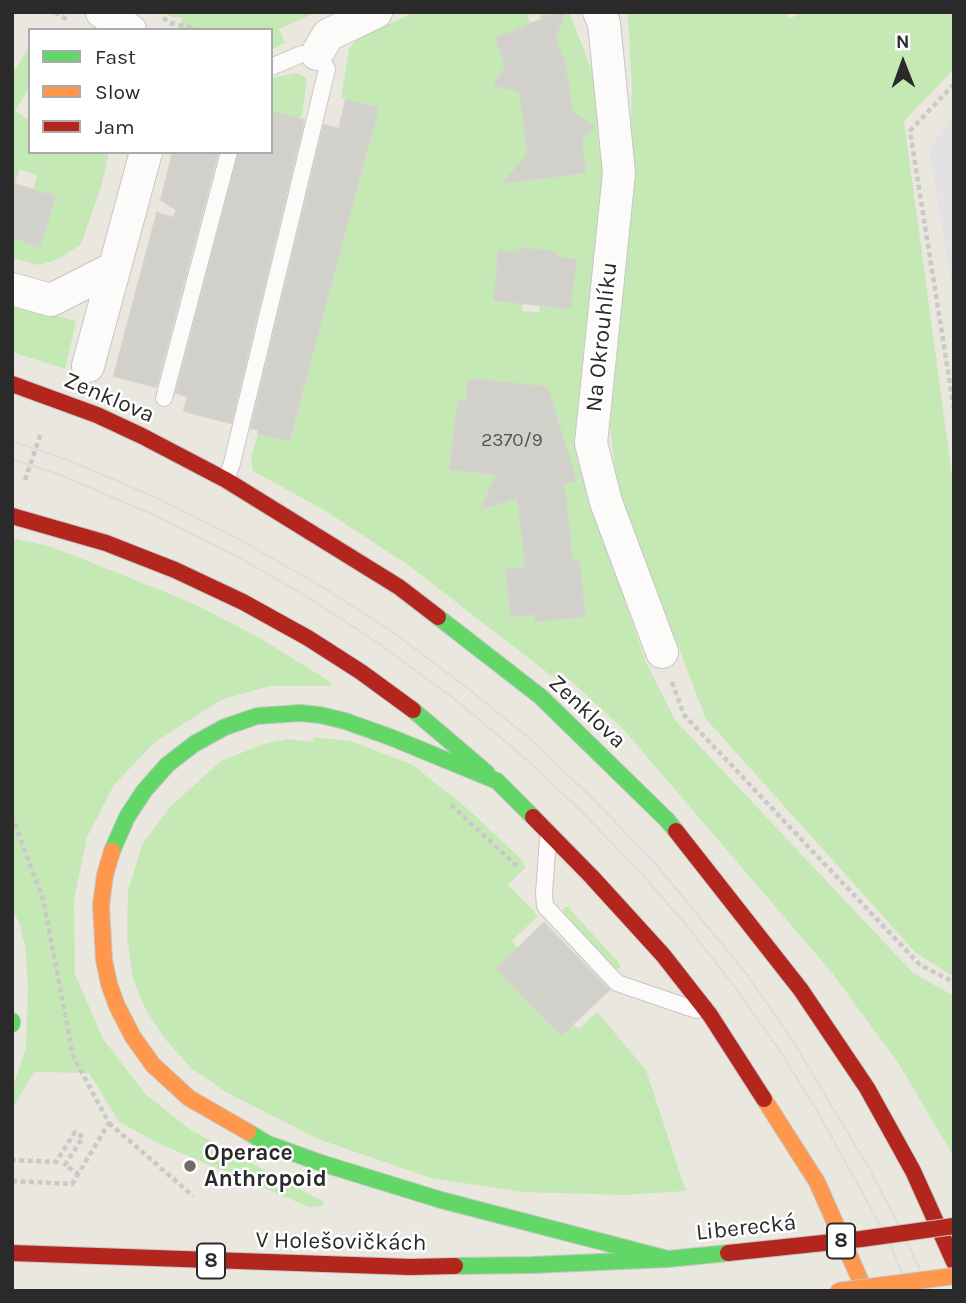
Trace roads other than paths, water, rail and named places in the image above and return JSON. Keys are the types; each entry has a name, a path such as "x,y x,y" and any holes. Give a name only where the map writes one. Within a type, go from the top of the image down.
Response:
{"main road":[{"name":"Zenklova","path":"12,384 97,415 226,480 399,586 541,697 667,820 802,990 866,1088 913,1171 954,1262"},
{"path":"12,516 106,543 175,570 243,602 308,638 361,673 412,709 497,781 549,832 663,956 710,1015 817,1182 865,1291"},
{"path":"497,781 390,737 320,715 300,713 257,716 225,727 194,744 167,765 144,791 127,817 108,865 101,905 102,936 107,972 117,1006 133,1037 153,1065 188,1098 268,1144 441,1200 668,1259"},
{"name":"Liberecká","path":"668,1259 861,1239 954,1226"},
{"name":"V Holešovičkách","path":"12,1253 410,1267 668,1259"},
{"name":"8","path":"838,1291 954,1276"}],"street":[{"path":"102,12 127,28"},
{"path":"317,54 328,35 376,12"},
{"name":"Na Okrouhlíku","path":"599,12 604,23 619,173 591,443 606,502 662,652"},
{"path":"88,366 145,154"},
{"path":"12,289 51,300 114,268"}],"lane":[{"path":"226,480 327,69 317,54 302,54 273,66"},
{"path":"164,398 228,154"},
{"path":"549,832 545,906 617,983 710,1015"}],"tram line":[{"path":"12,441 71,461 161,500 235,537 316,583 390,630 528,737 654,862 745,972 793,1041 870,1170 930,1291"},
{"path":"12,459 63,476 154,515 231,553 311,599 378,643 457,701 517,751 577,807 642,874 731,982 780,1051 817,1111 888,1239 910,1291"}],"place":[{"name":"Operace Anthropoid","path":"190,1166"}]}
